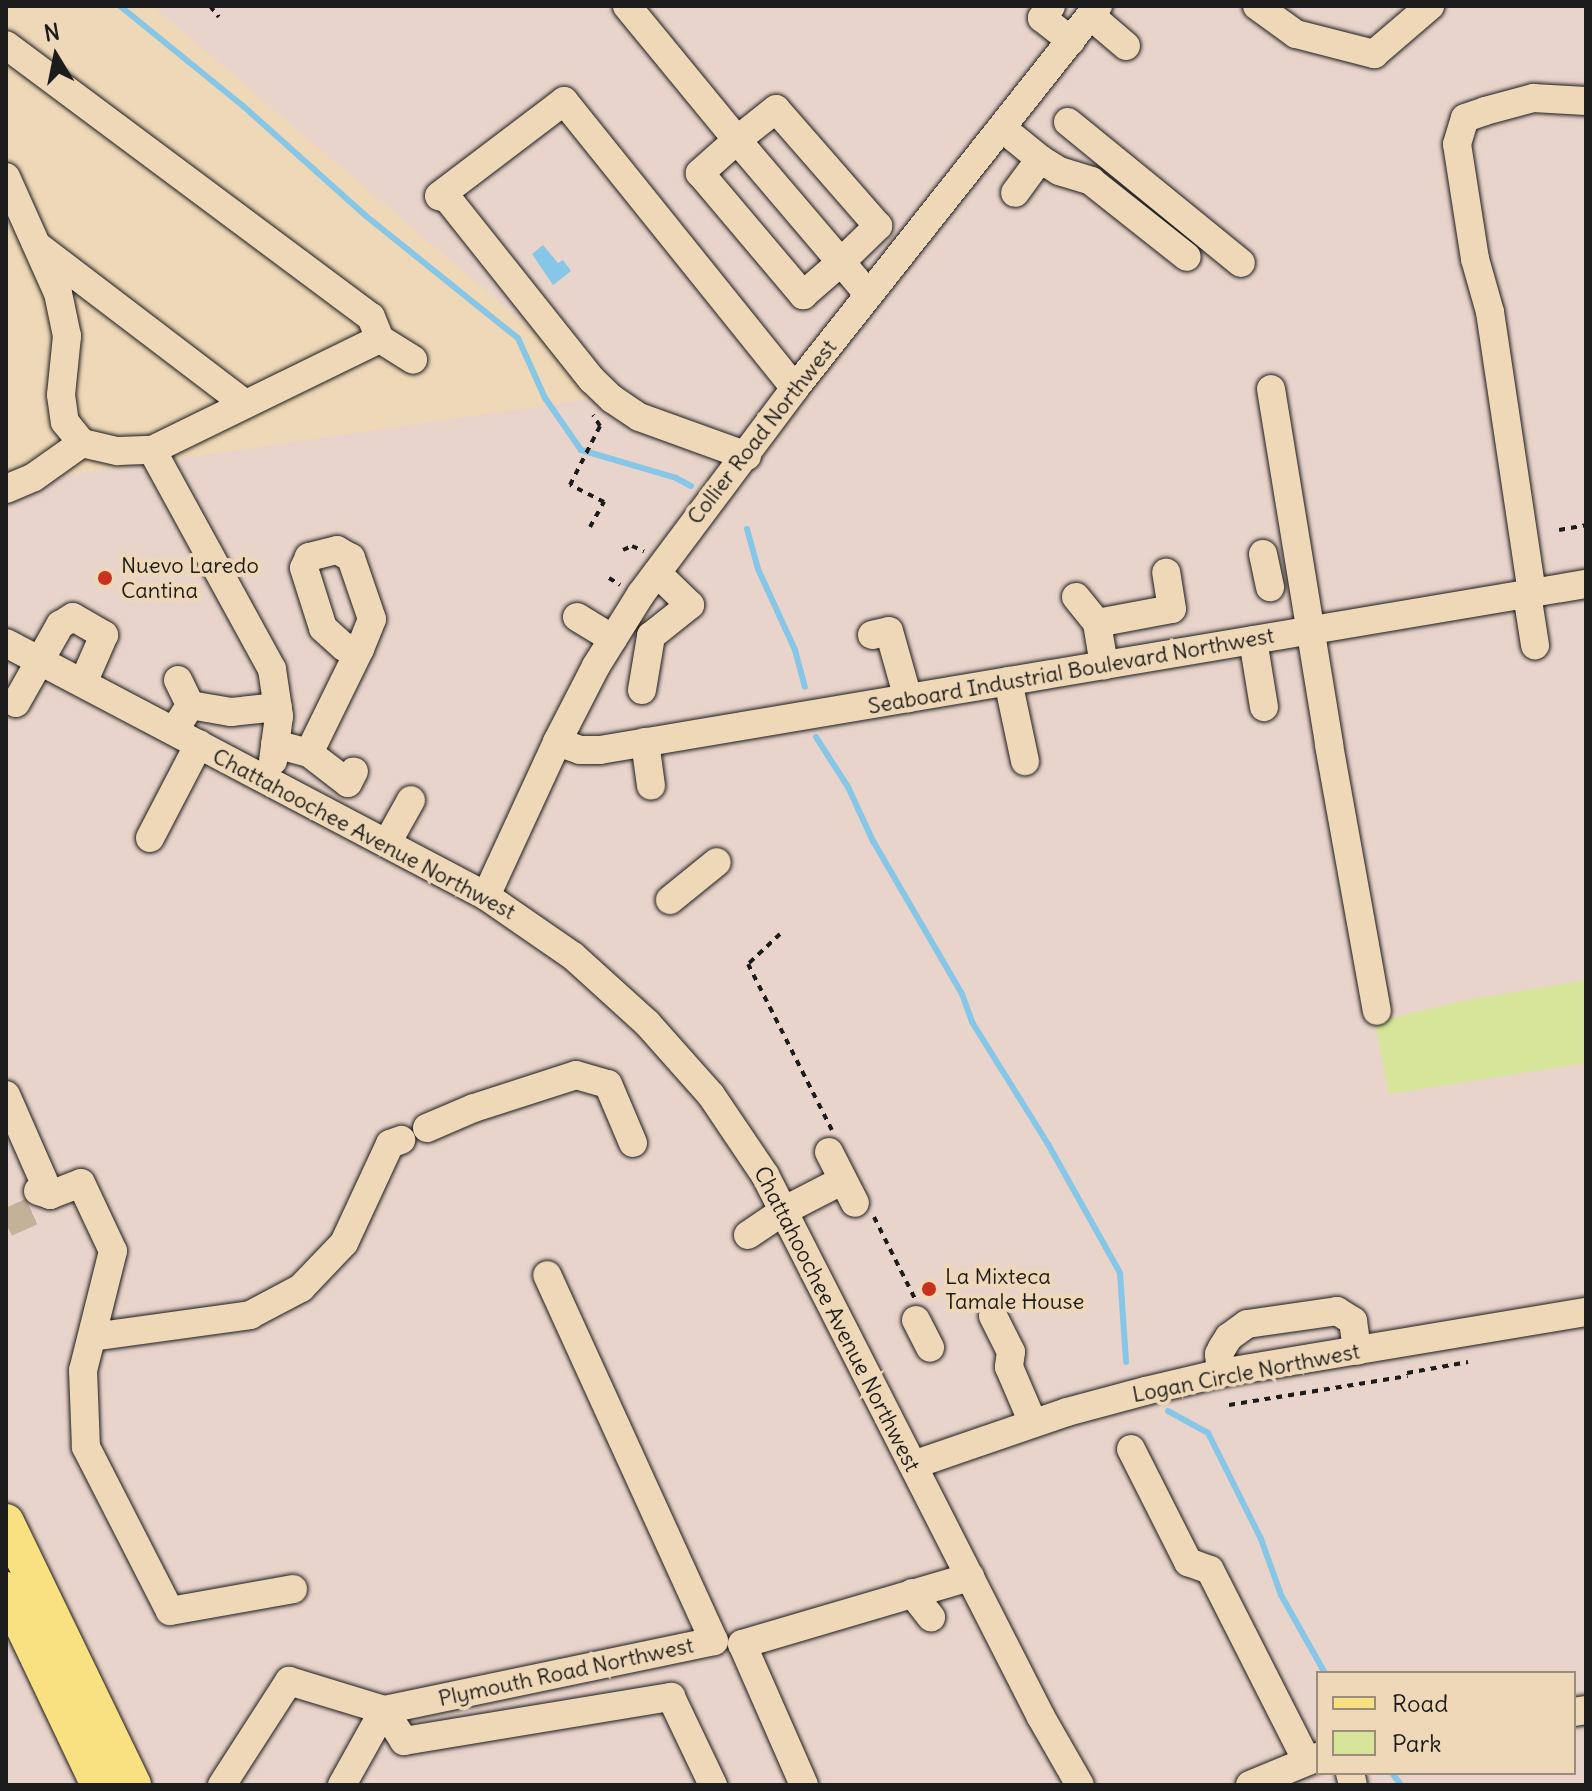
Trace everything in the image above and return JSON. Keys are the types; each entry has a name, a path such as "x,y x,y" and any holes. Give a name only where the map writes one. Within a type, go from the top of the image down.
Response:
{"main road":[{"path":"6,1522 133,1785"},
{"path":"6,1590 99,1785"}],"street":[{"path":"627,6 869,295"},
{"path":"1051,6 1042,18 1071,41"},
{"path":"1257,6 1296,34 1374,54 1430,6"},
{"path":"1095,11 1126,46"},
{"name":"Collier Road Northwest","path":"486,896 557,742 613,639 650,562 688,527 747,456 795,388 1095,11"},
{"path":"6,45 371,317 380,339 413,360"},
{"path":"1535,645 1490,312 1475,259 1457,144 1465,118 1485,111 1533,98 1586,101"},
{"path":"747,456 639,417 592,380 448,199 439,196 564,101 795,388"},
{"path":"776,109 878,226 803,295 700,173 737,140 776,109"},
{"path":"1068,122 1241,263"},
{"path":"1002,128 1059,171 1091,181 1187,257"},
{"path":"1015,193 1040,159"},
{"path":"6,177 58,293 67,336 61,395 65,422 82,443 118,451 152,450 380,339"},
{"path":"34,244 245,404"},
{"path":"1271,389 1377,1011"},
{"path":"6,489 34,477 82,443"},
{"path":"152,450 272,669 278,707 271,782"},
{"path":"1263,554 1270,587"},
{"path":"642,690 651,636 690,605 650,562"},
{"path":"1166,572 1180,652"},
{"name":"Seaboard Industrial Boulevard Northwest","path":"557,742 580,750 645,742 1311,630 1487,589 1530,594 1586,584"},
{"path":"1076,597 1097,623 1104,665"},
{"path":"1097,623 1172,609"},
{"path":"16,703 60,625 73,617 104,635 83,683"},
{"path":"577,617 613,639"},
{"path":"872,635 889,631 908,698"},
{"path":"1253,640 1264,707"},
{"name":"Chattahoochee Avenue Northwest","path":"6,643 486,896 573,956 647,1023 711,1095 785,1210 1041,1717 1080,1785"},
{"path":"309,753 360,649"},
{"path":"150,838 186,737 190,705 178,680"},
{"path":"1008,681 1025,761"},
{"path":"190,705 231,712 278,707"},
{"path":"645,742 651,786"},
{"path":"275,744 309,753 348,783 354,771"},
{"path":"387,843 411,800"},
{"path":"670,900 717,862"},
{"path":"427,1128 474,1108 576,1075 608,1084 633,1143"},
{"path":"6,1095 13,1135 44,1197 81,1183 113,1251 83,1370 86,1447 170,1611 293,1589"},
{"path":"92,1337 250,1315 301,1288 344,1243 390,1144 401,1140"},
{"path":"748,1235 785,1210 849,1192 829,1152"},
{"name":"Plymouth Road Northwest","path":"222,1785 289,1681 384,1710 728,1642 547,1275"},
{"path":"1225,1386 1219,1354 1229,1337 1247,1324 1323,1312 1345,1313 1353,1321 1357,1351"},
{"name":"Logan Circle Northwest","path":"913,1465 1033,1423 1136,1393 1225,1386 1357,1351 1406,1364 1447,1323 1586,1312"},
{"path":"993,1316 1011,1352 1009,1367 1033,1423"},
{"path":"916,1320 930,1348"},
{"path":"1131,1449 1188,1562 1210,1570 1313,1759 1250,1785"},
{"path":"804,1785 728,1642 970,1577"},
{"path":"912,1593 931,1617"},
{"path":"342,1785 384,1710 404,1741 671,1697 713,1785"}],"path":[{"path":"210,6 219,17"},
{"path":"590,527 604,502 570,485 600,426 593,413"},
{"path":"1559,530 1586,525"},
{"path":"623,550 632,546 650,562"},
{"path":"609,578 620,585"},
{"path":"748,964 780,934"},
{"path":"1225,1386 1406,1364 1468,1362"}],"shaded area":[{"path":"153,6 1586,6 1586,1785 6,1785 6,484 609,396"}],"green space":[{"path":"1586,980 1586,1063 1389,1094 1375,1022 1462,1001"}],"water":[{"path":"543,245 558,263 563,260 571,271 553,285 532,254"}],"waterway":[{"path":"120,6 242,105 366,216 518,338 545,398 581,450 676,478 691,486"},
{"path":"747,529 758,569 795,650 805,687"},
{"path":"816,737 848,787 873,841 962,994 972,1022 1048,1144 1120,1273 1126,1362"},
{"path":"1168,1411 1208,1433 1261,1539 1281,1595 1324,1671"},
{"path":"1394,1775 1401,1785"}],"tunnel":[{"path":"6,1223 44,1206"}],"place":[{"name":"Nuevo Laredo Cantina","path":"105,578"},
{"name":"La Mixteca Tamale House","path":"929,1289"}]}
